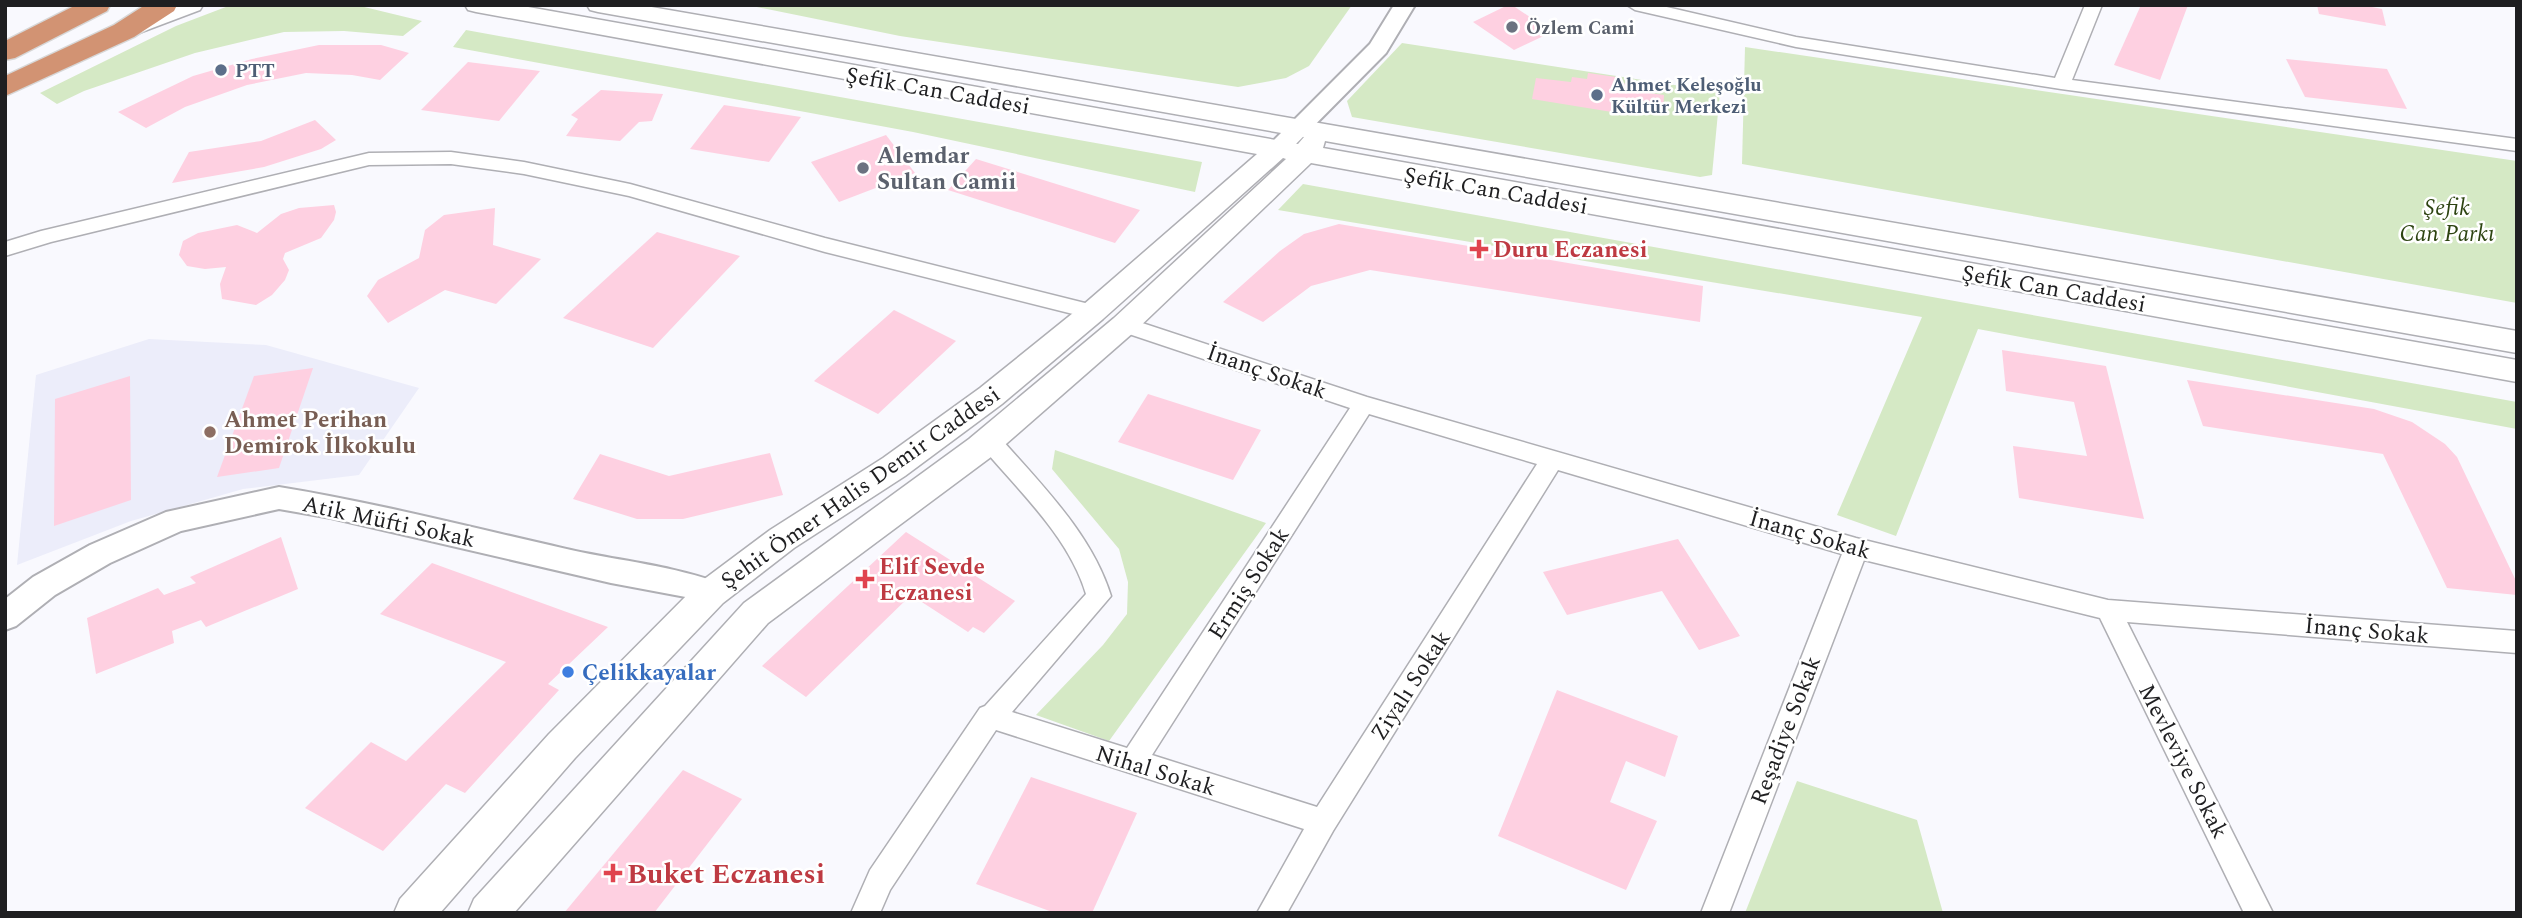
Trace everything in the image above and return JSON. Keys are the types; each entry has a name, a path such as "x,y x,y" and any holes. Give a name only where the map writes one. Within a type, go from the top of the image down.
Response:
{"highway":[{"path":"5,44 88,5"},
{"path":"5,52 97,5"},
{"path":"5,67 164,5"},
{"path":"5,87 125,18"}],"main road":[{"path":"125,18 192,5"},
{"name":"Şefik Can Caddesi","path":"476,5 2517,342"},
{"name":"Şefik Can Caddesi","path":"598,5 1299,141 2517,371"},
{"name":"Şehit Ömer Halis Demir Caddesi","path":"488,913 756,612 989,440 1109,318 1299,141"},
{"name":"Şehit Ömer Halis Demir Caddesi","path":"414,913 562,746 711,593 782,539 894,467 991,396 1109,318"}],"street":[{"path":"1299,141 1378,48 1405,5"},
{"path":"1635,5 1796,42 2061,83 2517,145"},
{"path":"2061,83 2094,5"},
{"name":"İnanç Sokak","path":"5,249 48,236 369,159 451,158 524,168 630,190 825,246 1109,318 1364,404 1856,548 2108,610 2517,642"},
{"name":"Ermiş Sokak","path":"1132,763 1364,404"},
{"path":"865,913 886,869 989,716 1099,596 1091,570 1063,527 989,440"},
{"name":"Ziyalı Sokak","path":"1271,913 1323,822 1553,458"},
{"name":"Atik Müfti Sokak","path":"5,617 44,586 100,554 176,520 279,498 331,506 711,593"},
{"name":"Reşadiye Sokak","path":"1715,913 1856,548"},
{"name":"Mevleviye Sokak","path":"2108,610 2259,913"},
{"name":"Nihal Sokak","path":"989,716 1323,822"}],"shaded area":[{"name":"Ahmet Perihan Demirok İlkokulu","path":"149,339 266,345 419,388 359,475 243,489 131,521 17,565 36,375"}],"green space":[{"path":"231,5 356,5 422,21 403,36 344,31 284,32 195,53 84,91 57,104 40,93 176,26"},
{"path":"747,5 1352,5 1309,66 1286,78 1238,87 900,36"},
{"path":"466,30 1202,162 1195,192 913,132 453,47"},
{"path":"1402,43 1720,92 1712,175 1700,177 1352,117 1347,101"},
{"name":"Şefik Can Parkı","path":"1745,47 2517,161 2517,303 1742,164"},
{"path":"1303,184 2517,402 2517,429 1978,329 1896,536 1837,515 1922,317 1278,210"},
{"path":"1055,450 1266,523 1109,741 1036,715 1103,645 1127,614 1128,582 1119,549 1052,469"},
{"path":"1797,781 1917,820 1943,913 1745,913"}],"building":[{"name":"Özlem Cami","path":"1508,5 1552,32 1514,50 1473,22"},
{"path":"2141,5 2188,5 2160,80 2114,65"},
{"path":"2317,5 2362,5 2382,9 2386,26 2319,14"},
{"path":"319,45 381,45 409,53 380,80 352,75 306,73 247,85 185,107 146,128 118,112 193,76 252,59"},
{"path":"2286,59 2387,69 2407,109 2305,97"},
{"path":"468,62 540,71 499,121 421,110"},
{"path":"1588,73 1616,77 1615,82 1628,84 1628,90 1664,95 1663,115 1619,109 1618,113 1532,99 1536,78 1571,82 1572,77 1587,79"},
{"path":"601,90 663,94 652,121 639,122 620,141 566,136 578,119 571,115"},
{"path":"724,105 801,117 769,162 690,149"},
{"path":"315,120 336,140 321,149 264,167 172,183 189,152 261,141"},
{"name":"Alemdar Sultan Camii","path":"886,135 915,173 839,202 811,162"},
{"path":"976,159 1140,210 1115,243 948,190"},
{"path":"334,205 334,220 321,238 285,253 283,259 289,270 285,280 272,295 256,305 222,299 220,284 226,267 205,269 187,266 179,255 183,241 198,233 237,225 257,233 281,214 299,208"},
{"path":"495,208 493,245 541,259 496,304 445,290 388,323 367,296 378,280 419,258 425,230 444,215"},
{"path":"1339,224 1703,286 1700,322 1370,270 1311,286 1263,322 1223,302 1280,251 1304,234"},
{"path":"657,232 740,256 653,348 563,318"},
{"path":"894,310 956,341 878,414 814,381"},
{"path":"2002,350 2106,366 2144,519 2019,498 2013,446 2087,456 2074,402 2006,391"},
{"path":"313,368 279,468 217,477 254,376"},
{"path":"130,376 131,500 54,526 55,399"},
{"path":"2187,380 2374,409 2412,422 2445,444 2457,457 2517,583 2517,595 2447,588 2383,454 2203,426"},
{"path":"1148,394 1261,430 1233,480 1118,442"},
{"path":"770,453 783,495 683,519 637,519 573,499 600,454 669,476"},
{"path":"906,532 1015,601 984,633 973,627 968,632 911,595 806,697 762,666"},
{"path":"281,537 298,589 206,627 201,620 172,631 174,643 96,674 87,618 158,588 164,595 196,583 190,577"},
{"path":"1678,539 1740,636 1699,650 1662,591 1567,615 1543,572"},
{"path":"432,563 608,627 548,684 559,690 465,793 446,784 383,851 305,808 371,742 406,761 506,662 380,614"},
{"path":"1557,690 1678,736 1665,777 1626,761 1610,802 1657,821 1626,890 1498,836"},
{"path":"683,770 742,799 654,913 564,913"},
{"path":"1031,777 1137,813 1092,913 1055,913 976,884"}],"place":[{"name":"Özlem Cami","path":"1512,27"},
{"name":"PTT","path":"221,70"},
{"name":"Ahmet Keleşoğlu Kültür Merkezi","path":"1597,95"},
{"name":"Alemdar Sultan Camii","path":"863,168"},
{"name":"Duru Eczanesi","path":"1479,249"},
{"name":"Ahmet Perihan Demirok İlkokulu","path":"210,432"},
{"name":"Elif Sevde Eczanesi","path":"865,579"},
{"name":"Çelikkayalar","path":"568,672"},
{"name":"Buket Eczanesi","path":"613,873"}]}
